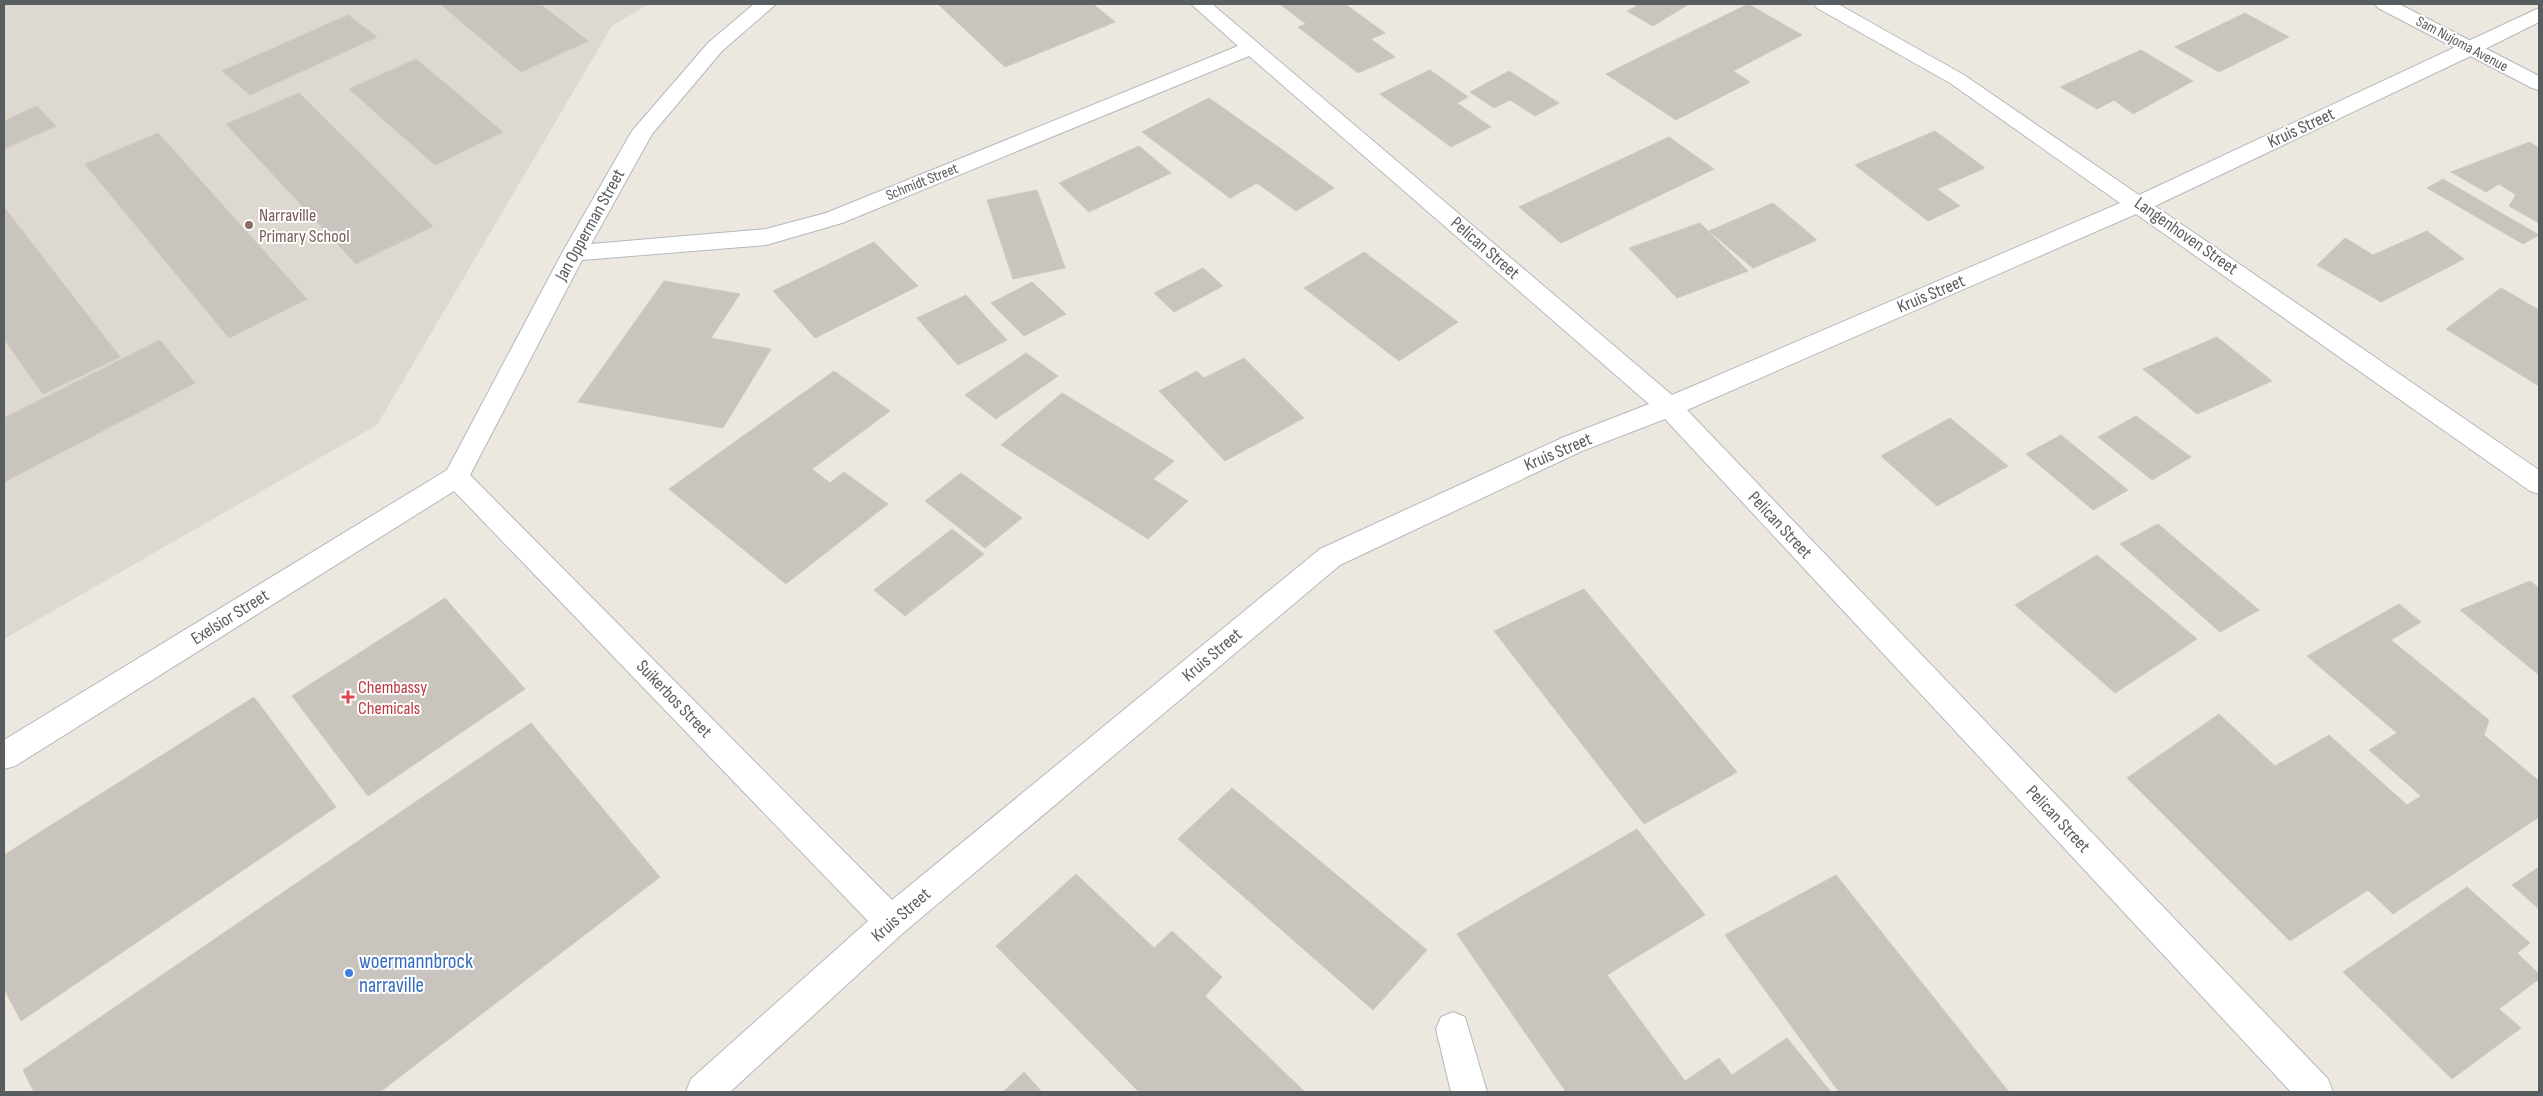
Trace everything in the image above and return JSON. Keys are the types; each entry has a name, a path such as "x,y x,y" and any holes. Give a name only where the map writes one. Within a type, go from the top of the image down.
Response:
{"street":[{"name":"Jan Opperman Street","path":"456,477 574,253 643,131 715,46 766,4"},
{"name":"Pelican Street","path":"1201,4 1254,47 1669,407 2315,1092"},
{"name":"Langenhoven Street","path":"1824,4 1957,79 2539,484"},
{"name":"Sam Nujoma Avenue","path":"2385,4 2539,84"},
{"name":"Kruis Street","path":"704,1092 891,922 1330,557 1573,444 1669,407 2139,204 2470,49 2539,14"},
{"name":"Schmidt Street","path":"574,253 766,237 834,218 1254,47"},
{"name":"Exelsior Street","path":"4,756 456,477"},
{"name":"Suikerbos Street","path":"456,477 891,922"},
{"path":"1454,1029 1470,1092"}],"shaded area":[{"name":"Narraville Primary School","path":"4,4 649,4 612,26 377,425 4,639"}],"building":[{"path":"440,4 540,4 588,41 521,72"},
{"path":"938,4 1093,4 1115,22 1005,67"},
{"path":"1280,4 1345,4 1385,33 1371,39 1395,57 1358,73 1298,27 1306,24"},
{"path":"1633,4 1689,4 1653,26 1627,11 1637,6"},
{"path":"1748,4 1802,35 1733,71 1750,82 1676,120 1606,74"},
{"path":"2245,13 2289,37 2219,72 2175,47"},
{"path":"348,15 377,37 250,95 222,71"},
{"path":"2141,50 2193,81 2133,114 2114,100 2097,109 2060,87"},
{"path":"416,59 503,132 435,165 349,89"},
{"path":"1430,70 1468,97 1457,103 1491,127 1451,147 1380,94"},
{"path":"1509,71 1559,103 1535,116 1510,100 1494,108 1470,92"},
{"path":"299,93 433,226 356,264 226,124"},
{"path":"1209,98 1334,188 1296,211 1257,183 1230,198 1142,132"},
{"path":"37,106 56,126 4,149 4,121"},
{"path":"1935,131 1985,168 1937,189 1960,206 1928,221 1855,165"},
{"path":"158,133 307,299 229,338 85,164"},
{"path":"1669,137 1714,169 1561,243 1519,207"},
{"path":"2530,142 2539,148 2539,223 2509,206 2516,195 2499,184 2486,192 2451,172"},
{"path":"1139,146 1171,173 1089,212 1059,183"},
{"path":"2443,179 2539,235 2523,244 2427,188"},
{"path":"1037,190 1065,268 1013,279 987,200"},
{"path":"1773,203 1817,240 1753,268 1709,231"},
{"path":"4,207 120,357 43,394 4,339"},
{"path":"1700,223 1748,271 1677,298 1629,248"},
{"path":"2427,231 2464,259 2381,302 2317,265 2345,238 2373,255"},
{"path":"874,242 918,286 815,338 773,291"},
{"path":"1364,252 1458,322 1399,361 1304,288"},
{"path":"1203,268 1223,286 1174,312 1154,293"},
{"path":"664,281 740,294 711,338 771,349 723,428 578,402"},
{"path":"1032,282 1066,314 1024,336 991,303"},
{"path":"2501,288 2539,310 2539,386 2446,329"},
{"path":"966,295 1007,340 958,365 917,318"},
{"path":"2217,337 2272,381 2197,414 2143,369"},
{"path":"160,340 195,383 4,482 4,418"},
{"path":"1026,353 1058,376 996,419 965,395"},
{"path":"1244,358 1304,418 1225,461 1159,391 1197,371 1204,378"},
{"path":"834,371 890,411 812,469 830,483 844,472 888,504 786,584 669,489"},
{"path":"1062,393 1174,461 1153,479 1188,501 1148,539 1001,445"},
{"path":"2136,416 2191,457 2152,480 2098,437"},
{"path":"1950,418 2008,466 1937,506 1881,456"},
{"path":"2061,435 2128,490 2093,510 2026,454"},
{"path":"961,473 1022,518 985,548 925,501"},
{"path":"2158,524 2259,610 2220,632 2120,544"},
{"path":"952,529 984,554 905,616 874,590"},
{"path":"2097,555 2197,639 2115,693 2015,605"},
{"path":"2530,581 2539,588 2539,675 2460,610"},
{"path":"1584,589 1737,772 1644,824 1494,631"},
{"path":"445,598 525,689 368,796 292,696"},
{"path":"2399,604 2421,622 2391,640 2489,720 2484,735 2539,781 2539,817 2393,914 2368,890 2290,941 2127,778 2219,714 2275,766 2329,735 2407,805 2421,796 2369,750 2397,733 2307,656"},
{"path":"254,697 336,807 21,1021 4,989 4,855"},
{"name":"woermannbrock narraville","path":"531,723 660,877 380,1092 34,1092 23,1070"},
{"path":"1232,788 1427,950 1373,1010 1178,839"},
{"path":"1637,829 1705,915 1607,975 1685,1081 1719,1058 1732,1075 1787,1038 1831,1092 1566,1092 1457,934"},
{"path":"2539,867 2539,909 2512,885"},
{"path":"1076,874 1154,948 1172,931 1222,977 1205,996 1305,1092 1139,1092 996,946"},
{"path":"1836,875 2009,1092 1839,1092 1725,935"},
{"path":"2467,887 2530,943 2517,953 2539,974 2539,979 2499,1009 2521,1028 2452,1079 2343,972"},
{"path":"1024,1072 1042,1092 1003,1092"}],"place":[{"name":"Narraville Primary School","path":"249,225"},
{"name":"Chembassy Chemicals","path":"348,697"},
{"name":"woermannbrock narraville","path":"349,973"}]}
